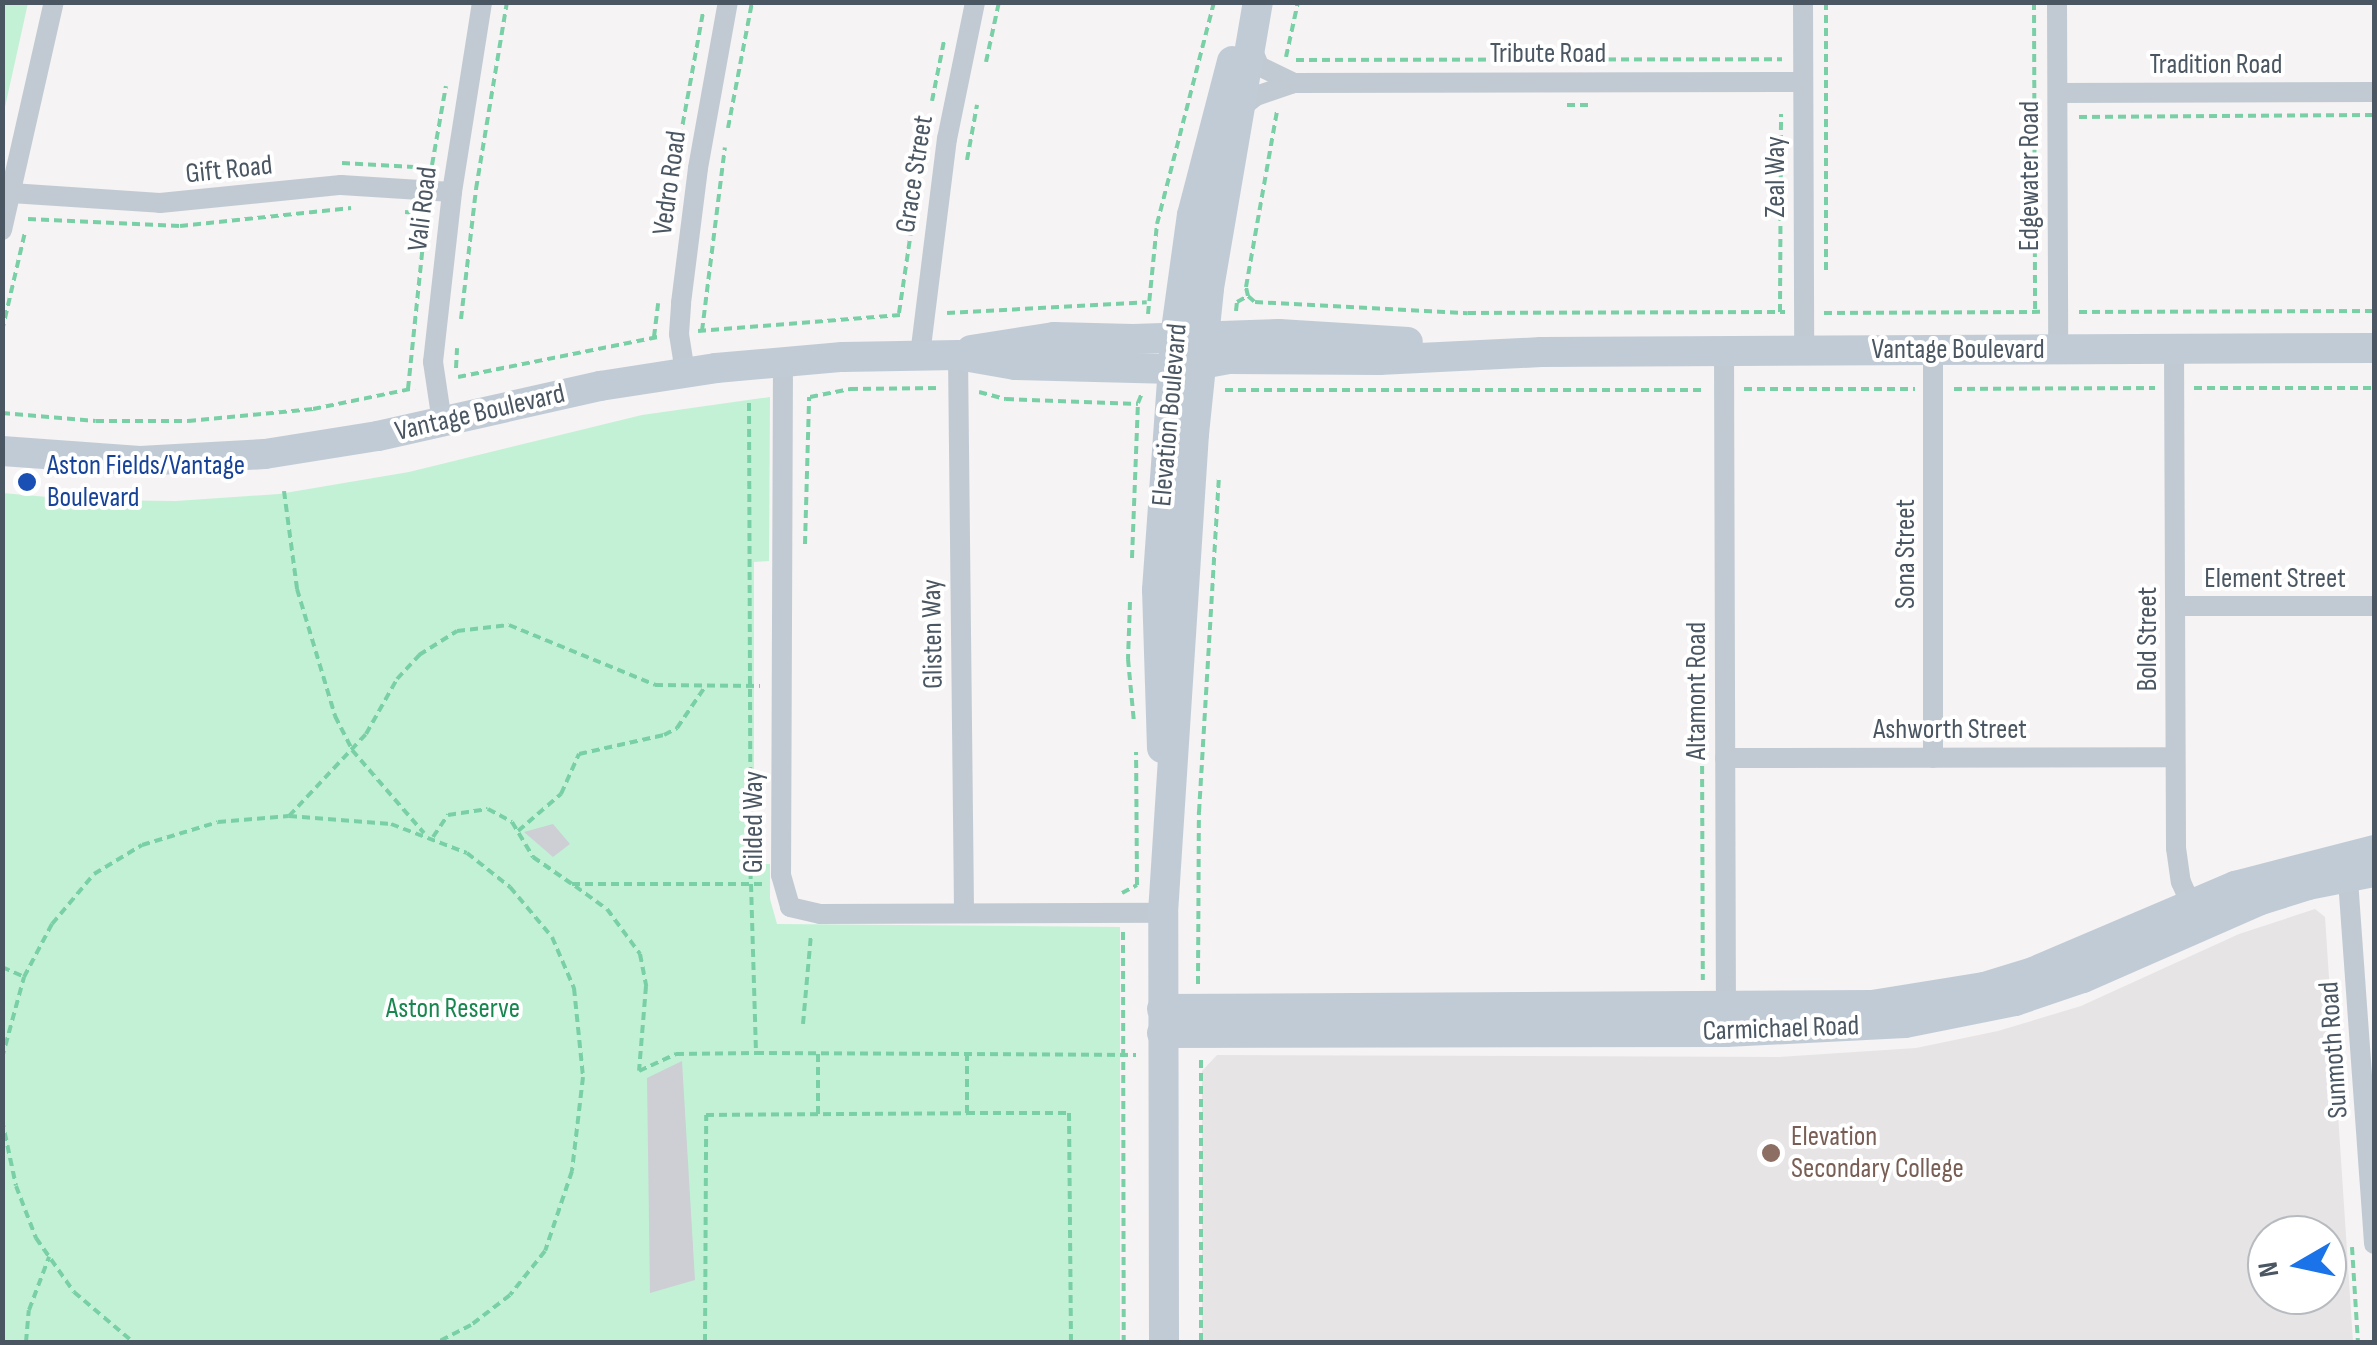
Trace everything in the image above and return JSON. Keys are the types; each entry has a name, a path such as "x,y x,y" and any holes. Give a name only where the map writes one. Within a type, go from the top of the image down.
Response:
{"street":[{"path":"2,230 54,2"},
{"name":"Vali Road","path":"442,422 433,362 452,192 482,2"},
{"name":"Vedro Road","path":"686,372 681,303 698,168 728,2"},
{"name":"Grace Street","path":"920,355 947,139 976,2"},
{"name":"Elevation Boulevard","path":"1164,1342 1163,913 1182,678 1192,215 1250,2"},
{"name":"Elevation Boulevard","path":"1189,336 1241,108 1258,2"},
{"name":"Zeal Way","path":"1803,2 1804,351"},
{"name":"Edgewater Road","path":"2057,2 2058,350"},
{"path":"1252,51 1259,66 1294,83"},
{"name":"Tribute Road","path":"1294,83 1803,82"},
{"path":"1241,108 1256,96 1294,83"},
{"name":"Tradition Road","path":"2058,94 2374,92"},
{"name":"Gift Road","path":"11,193 160,203 340,185 452,192"},
{"name":"Vantage Boulevard","path":"2,451 78,459 202,459 327,446 600,386 686,372 783,361 958,354 1054,336 1319,336 1540,352"},
{"name":"Bold Street","path":"2174,348 2178,871 2196,915"},
{"name":"Vantage Boulevard","path":"958,354 1015,366 1187,367 1229,359 1379,360 1540,352 2374,348"},
{"name":"Altamont Road","path":"1719,1010 1725,758 1724,350"},
{"name":"Sona Street","path":"1933,350 1933,758"},
{"name":"Glisten Way","path":"958,354 964,913"},
{"name":"Gilded Way","path":"783,361 781,883 790,907 811,914"},
{"name":"Elevation Boulevard","path":"1167,836 1156,679 1157,590 1170,409 1187,367"},
{"name":"Element Street","path":"2175,606 2374,606"},
{"name":"Ashworth Street","path":"1725,758 2175,757"},
{"name":"Carmichael Road","path":"1162,1032 1201,1021 1719,1010 1856,1028 1958,1014 2082,978 2196,915 2261,900 2360,863"},
{"name":"Sunmoth Road","path":"2360,863 2374,1244"},
{"path":"811,914 1163,913"}],"path":[{"path":"455,378 476,189 507,2"},
{"path":"702,331 725,144 752,2"},
{"path":"984,69 999,2"},
{"path":"1826,2 1826,274"},
{"path":"2034,2 2035,312"},
{"path":"1285,60 1826,58"},
{"path":"964,177 980,88"},
{"path":"1780,312 1781,104"},
{"path":"2034,117 2374,115"},
{"path":"945,313 947,296"},
{"path":"784,400 850,389 958,389 1006,399 1111,401 1170,409"},
{"path":"749,403 750,884 756,1052"},
{"path":"58,430 59,418"},
{"path":"1201,1342 1198,812 1219,468"},
{"path":"28,494 29,484"},
{"path":"284,491 290,556 323,683 352,750 424,834"},
{"path":"288,816 352,750 419,655 436,642 477,625 509,625 532,632 655,685 781,687"},
{"path":"518,831 561,794 579,754 664,735 676,728 705,687"},
{"path":"1702,729 1719,1010"},
{"path":"433,837 448,815 475,808 501,813 518,831 533,857 607,909 640,954 646,986 639,1071 676,1054 968,1052 1162,1032"},
{"path":"2,1058 24,977 52,924 72,897 118,856 218,822 288,816 360,820 424,834 486,866 552,937 574,988 584,1077 572,1171 546,1251 510,1295 471,1325 437,1342"},
{"path":"572,884 781,883"},
{"path":"802,1024 811,914"},
{"path":"2,967 24,977"},
{"path":"818,1052 818,1114"},
{"path":"967,1113 968,1052"},
{"path":"704,1342 706,1115 967,1113 1069,1113 1070,1342"},
{"path":"2,1120 28,1222 49,1257 92,1311 133,1342"},
{"path":"26,1342 29,1310 49,1257"}],"shaded area":[{"name":"Elevation Secondary College","path":"2315,909 2325,917 2345,1215 2247,1215 2247,1315 2347,1315 2347,1251 2353,1342 1202,1342 1202,1071 1217,1055 1779,1057 1916,1048 1998,1031 2081,1006 2239,934"}],"green space":[{"path":"2,3 28,3 3,116"},
{"name":"Aston Reserve","path":"770,397 769,561 754,562 754,864 770,864 770,899 777,924 1120,927 1120,1342 3,1342 2,493 82,500 176,501 279,494 409,472 642,415"}],"building":[{"path":"553,824 570,844 553,857 524,832"},
{"path":"682,1061 695,1280 650,1293 647,1078"}],"place":[{"name":"Aston Fields/Vantage Boulevard","path":"27,482"},
{"name":"Elevation Secondary College","path":"1771,1153"}]}
